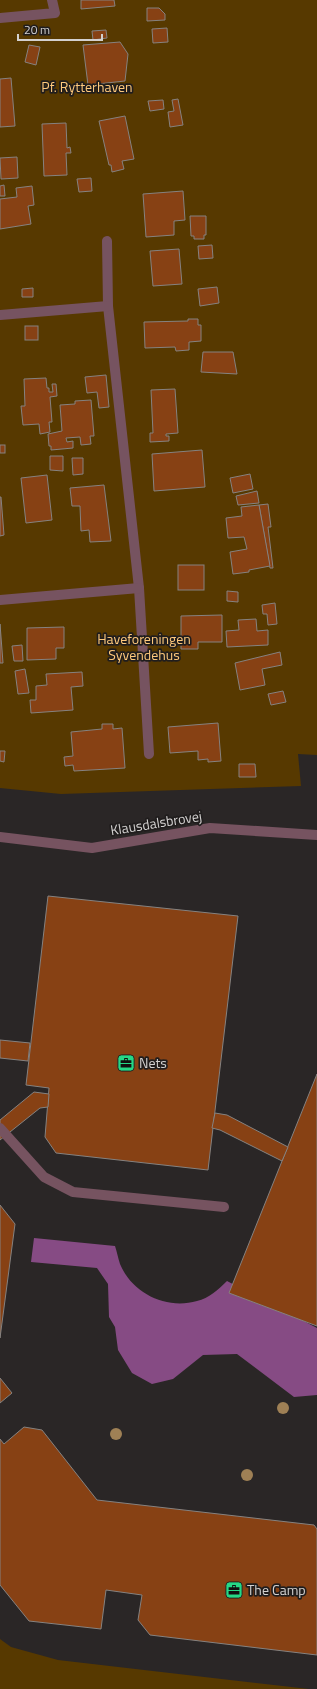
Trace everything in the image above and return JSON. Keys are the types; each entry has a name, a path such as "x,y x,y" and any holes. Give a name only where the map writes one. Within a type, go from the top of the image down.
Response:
{"street":[{"path":"0,18 55,13 52,0"},
{"path":"106,241 108,306 139,588 149,754"},
{"path":"0,315 108,306"},
{"path":"0,600 139,588"},
{"name":"Klausdalsbrovej","path":"0,837 92,848 210,828 317,835"},
{"path":"0,1128 44,1177 73,1192 224,1207"}],"green space":[{"name":"Haveforeningen Syvendehus","path":"0,0 317,0 317,755 298,754 301,786 61,794 0,788"},
{"path":"0,1639 11,1647 58,1660 309,1689 0,1689"}],"shaded area":[{"path":"34,1238 115,1246 120,1264 125,1274 141,1291 162,1301 185,1303 197,1301 213,1293 227,1281 317,1328 317,1395 294,1397 237,1354 203,1355 173,1379 152,1384 132,1373 118,1350 115,1327 109,1317 108,1284 97,1268 31,1262"}],"building":[{"path":"81,0 114,0 115,6 81,9"},
{"path":"147,8 159,8 165,14 165,20 147,21"},
{"path":"167,28 168,42 153,43 152,29"},
{"path":"106,30 107,38 93,40 92,31"},
{"path":"120,42 128,54 125,81 88,85 83,45"},
{"path":"29,45 40,47 36,65 25,62"},
{"path":"11,78 15,126 0,127 0,79"},
{"path":"178,99 183,125 170,127 168,112 174,111 172,100"},
{"path":"163,100 164,109 150,111 148,101"},
{"path":"125,116 134,159 122,161 124,169 112,172 99,121"},
{"path":"66,123 67,148 70,147 71,153 66,153 67,175 44,176 42,124"},
{"path":"17,157 18,178 1,179 0,158"},
{"path":"91,178 92,191 79,192 77,179"},
{"path":"4,185 5,196 0,196 0,186"},
{"path":"32,186 34,205 28,206 31,224 0,229 0,199 17,197 16,188"},
{"path":"183,191 185,220 174,221 174,235 146,237 143,194"},
{"path":"190,216 206,216 206,235 204,235 204,239 194,239 194,236 191,236"},
{"path":"212,245 213,258 199,259 198,246"},
{"path":"179,249 182,284 153,286 150,251"},
{"path":"217,287 219,303 200,306 198,289"},
{"path":"33,288 33,297 22,297 22,289"},
{"path":"188,319 198,319 198,325 201,325 201,341 189,342 189,350 176,351 175,347 145,348 144,322 188,321"},
{"path":"25,326 38,326 38,340 25,340"},
{"path":"203,352 233,352 237,374 201,372"},
{"path":"106,375 109,407 99,408 97,392 87,393 85,377"},
{"path":"46,378 49,392 53,392 52,384 56,384 57,396 50,397 52,422 49,422 50,432 40,434 39,424 23,425 21,406 25,406 24,379"},
{"path":"175,389 178,433 166,434 166,436 169,436 169,441 150,442 150,433 153,433 151,390"},
{"path":"91,400 94,436 90,436 91,444 81,445 80,437 66,438 67,442 73,441 73,448 51,450 51,446 49,446 48,434 62,431 60,405 75,404 75,401"},
{"path":"0,445 5,445 5,453 0,453"},
{"path":"202,450 205,487 154,491 152,454"},
{"path":"50,456 63,456 63,471 50,470"},
{"path":"72,458 83,458 83,474 73,475"},
{"path":"250,474 253,489 233,493 230,478"},
{"path":"47,475 52,520 26,523 21,478"},
{"path":"104,485 111,541 90,542 89,530 81,531 80,506 72,506 70,488"},
{"path":"257,491 259,503 238,505 236,496"},
{"path":"0,497 4,535 0,536"},
{"path":"268,504 271,527 268,527 273,568 270,568 259,505"},
{"path":"259,505 270,566 249,570 249,572 233,574 230,552 247,549 244,537 228,538 226,518 242,516 241,507"},
{"path":"178,565 204,565 204,590 178,590"},
{"path":"227,591 238,592 238,602 227,601"},
{"path":"275,603 277,624 268,625 267,614 263,614 262,605"},
{"path":"222,615 222,642 198,642 198,649 181,649 181,616"},
{"path":"256,619 257,631 268,630 268,645 227,647 226,631 239,630 238,620"},
{"path":"0,624 3,663 0,663"},
{"path":"64,627 64,648 56,648 56,659 27,660 27,628"},
{"path":"22,645 23,661 14,661 12,646"},
{"path":"280,652 282,665 262,669 265,685 240,690 235,663"},
{"path":"25,669 29,693 18,694 15,671"},
{"path":"82,672 83,686 71,687 73,710 31,713 30,700 36,700 36,686 47,685 46,674"},
{"path":"283,691 286,702 271,705 268,694"},
{"path":"218,723 221,761 208,762 208,759 198,760 198,751 170,753 168,727"},
{"path":"102,724 113,724 113,729 122,728 125,768 74,771 73,765 65,766 64,757 73,756 71,732 102,729"},
{"path":"0,751 5,751 4,762 0,761"},
{"path":"239,764 255,764 256,777 239,777"},
{"path":"48,896 238,916 208,1170 56,1153 45,1137 49,1088 26,1085"},
{"path":"0,1040 30,1043 28,1061 0,1058"},
{"path":"317,1074 317,1326 229,1293"},
{"path":"34,1092 49,1094 48,1107 40,1108 0,1140 0,1120"},
{"path":"215,1113 227,1115 288,1147 282,1161 220,1130 212,1128"},
{"path":"0,1205 15,1224 0,1338"},
{"path":"0,1378 12,1393 0,1403"},
{"path":"24,1427 42,1430 97,1500 314,1525 317,1529 317,1655 150,1635 138,1620 142,1595 106,1590 101,1629 29,1621 0,1585 0,1439 4,1444"}],"place":[{"name":"Nets","path":"126,1063"},
{"name":"The Camp","path":"234,1590"}],"park label":[{"name":"Pf. Rytterhaven","path":"87,87"}]}
